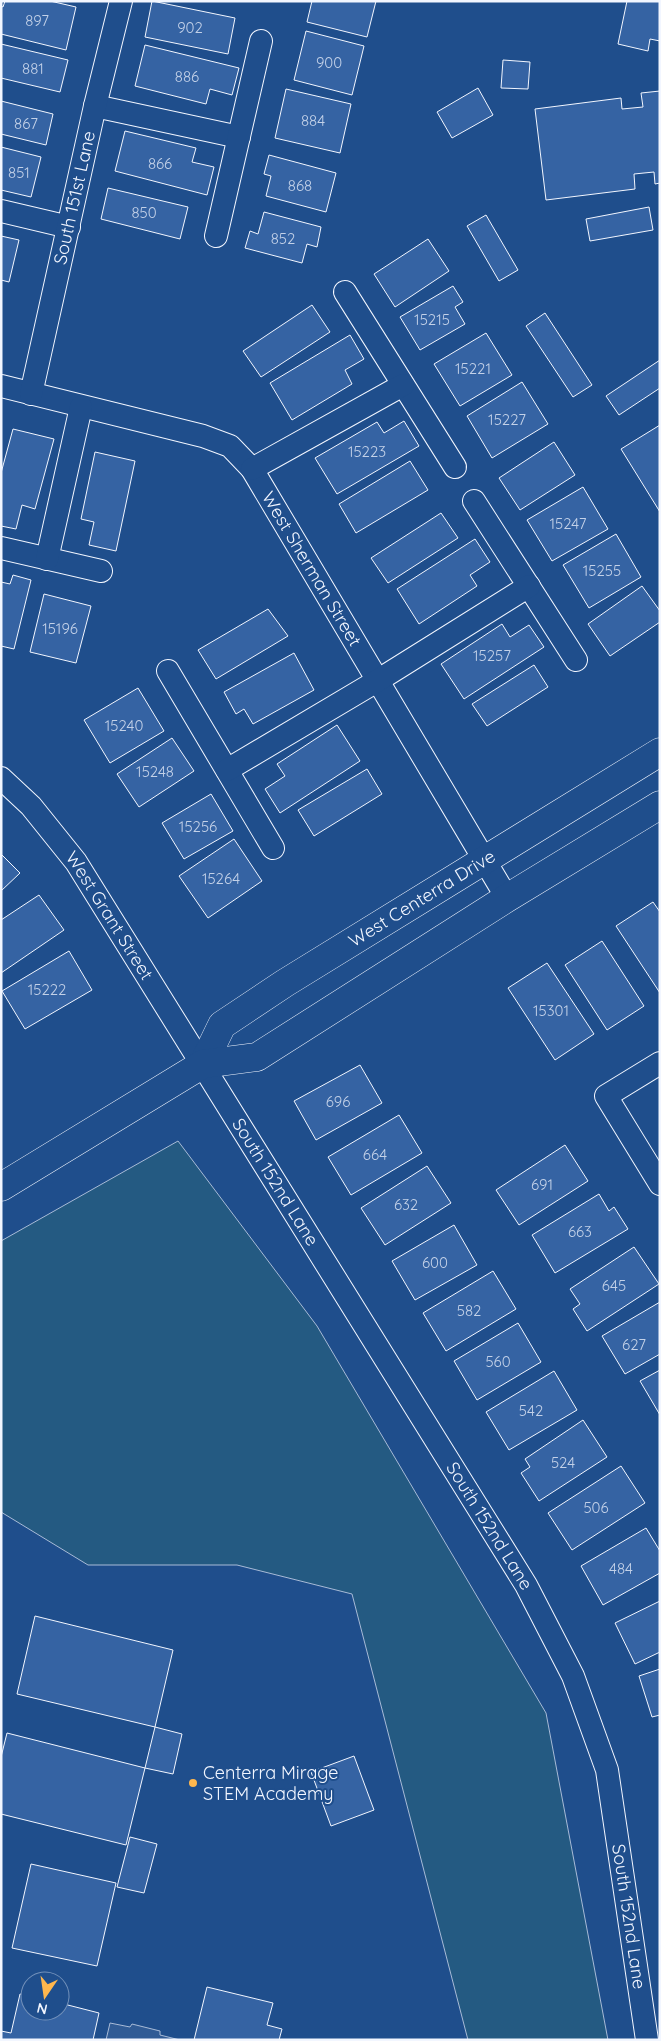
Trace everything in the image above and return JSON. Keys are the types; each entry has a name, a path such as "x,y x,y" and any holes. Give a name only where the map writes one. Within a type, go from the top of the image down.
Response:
{"street":[{"name":"South 151st Lane","path":"31,394 95,106 121,1"},
{"path":"216,236 262,41"},
{"path":"95,106 239,137"},
{"path":"1,211 69,227"},
{"path":"345,292 455,467"},
{"path":"252,469 403,385"},
{"name":"West Sherman Street","path":"1,386 203,436 230,446 252,469 484,861 508,898"},
{"path":"47,559 82,407"},
{"path":"474,501 576,660"},
{"path":"1,548 100,571"},
{"path":"227,770 377,681 529,586"},
{"path":"168,671 273,848"},
{"name":"West Centerra Drive","path":"203,1064 222,1024 285,983 660,752"},
{"name":"West Grant Street","path":"1,778 31,806 76,862 203,1064"},
{"path":"1,1187 203,1064 257,1057 508,898 660,805"},
{"path":"660,1063 606,1096 660,1184"},
{"name":"South 152nd Lane","path":"203,1064 526,1585 573,1676 607,1770 647,2040"}],"shaded area":[{"path":"178,1141 317,1326 546,1713 608,2040 468,2040 352,1594 237,1565 88,1565 1,1512 1,1241"},
{"path":"110,2023 130,2027 132,2024 160,2031 160,2035 180,2040 106,2040"}],"building":[{"path":"5,1 50,1 76,7 66,50 1,34 1,6 3,7"},
{"path":"152,1 235,18 228,54 145,37"},
{"path":"312,1 376,1 367,37 307,22"},
{"path":"627,1 660,1 660,41 650,39 648,51 618,44"},
{"path":"306,31 364,46 352,95 294,80"},
{"path":"1,44 68,60 60,92 1,78"},
{"path":"145,45 239,68 232,95 210,89 206,104 135,86"},
{"path":"503,60 530,62 528,89 501,88"},
{"path":"478,88 493,115 452,138 437,112"},
{"path":"286,89 351,104 340,153 275,138"},
{"path":"660,91 660,183 655,184 654,172 634,174 635,189 546,200 535,109 621,98 622,109 643,107 641,93"},
{"path":"1,101 53,114 46,145 1,134"},
{"path":"125,131 196,148 192,162 214,167 207,195 115,171"},
{"path":"1,147 41,157 31,197 1,190"},
{"path":"269,155 336,173 326,212 266,196 271,176 264,174"},
{"path":"108,188 188,207 180,239 101,219"},
{"path":"649,207 653,230 590,241 586,219"},
{"path":"264,212 321,227 317,247 307,244 302,263 245,248 250,231 258,234"},
{"path":"486,215 518,270 499,281 467,226"},
{"path":"1,236 19,240 9,282 1,280"},
{"path":"428,239 449,271 395,307 374,274"},
{"path":"453,286 463,302 455,307 465,324 420,350 400,317"},
{"path":"312,305 330,332 261,377 243,351"},
{"path":"545,313 592,385 573,397 526,326"},
{"path":"486,333 512,375 460,406 434,364"},
{"path":"350,335 364,359 345,370 352,384 292,420 270,383"},
{"path":"660,360 660,388 619,415 606,396"},
{"path":"522,382 548,424 492,458 467,416"},
{"path":"404,421 419,446 337,494 315,458 377,422 384,433"},
{"path":"660,425 660,512 621,449"},
{"path":"13,429 54,439 35,509 22,505 16,529 1,526 1,473"},
{"path":"554,442 575,475 520,510 499,478"},
{"path":"95,452 135,461 116,551 89,545 94,522 81,519"},
{"path":"410,461 428,490 356,533 339,504"},
{"path":"583,487 608,529 552,561 527,520"},
{"path":"441,513 458,538 388,583 371,558"},
{"path":"616,534 641,577 589,608 563,565"},
{"path":"475,539 490,562 470,575 477,586 419,624 397,589"},
{"path":"13,575 31,580 14,649 1,646 1,582 10,584"},
{"path":"642,586 660,611 660,622 610,656 588,624"},
{"path":"44,594 91,606 76,663 30,652"},
{"path":"268,609 288,636 216,679 198,650"},
{"path":"502,624 510,637 529,625 544,647 464,699 441,664"},
{"path":"294,653 314,690 253,724 244,709 236,714 224,692"},
{"path":"534,665 548,687 487,726 472,704"},
{"path":"138,688 164,731 110,763 84,720"},
{"path":"337,725 360,761 280,813 265,789 285,776 277,764"},
{"path":"172,738 194,771 139,807 117,774"},
{"path":"367,769 382,794 314,836 298,810"},
{"path":"211,794 233,831 184,859 162,823"},
{"path":"234,839 262,881 208,918 179,876"},
{"path":"1,854 20,873 1,891"},
{"path":"39,895 64,930 1,973 1,920"},
{"path":"653,902 660,912 660,993 616,926"},
{"path":"602,941 644,1006 607,1030 565,965"},
{"path":"69,951 92,990 25,1029 2,991"},
{"path":"547,963 594,1034 555,1060 508,988"},
{"path":"360,1065 382,1103 316,1140 294,1101"},
{"path":"399,1115 422,1153 351,1195 328,1157"},
{"path":"565,1145 588,1181 519,1225 496,1190"},
{"path":"427,1166 451,1203 385,1245 361,1208"},
{"path":"599,1194 609,1211 614,1207 628,1229 555,1273 532,1235"},
{"path":"454,1225 477,1265 415,1300 392,1261"},
{"path":"634,1247 659,1284 587,1331 573,1309 580,1304 570,1289"},
{"path":"493,1271 516,1309 446,1351 423,1313"},
{"path":"660,1302 660,1354 625,1374 602,1336"},
{"path":"518,1323 541,1362 477,1400 454,1361"},
{"path":"660,1370 660,1415 640,1381"},
{"path":"554,1371 577,1410 509,1450 486,1412"},
{"path":"583,1420 607,1457 539,1501 521,1473 530,1467 525,1459"},
{"path":"621,1466 645,1503 572,1550 548,1513"},
{"path":"646,1528 660,1551 660,1573 603,1605 581,1566"},
{"path":"660,1601 660,1652 635,1664 615,1623"},
{"path":"35,1616 173,1650 155,1727 17,1694"},
{"path":"660,1669 660,1715 652,1717 639,1676"},
{"path":"155,1727 182,1734 173,1774 145,1768"},
{"path":"7,1733 145,1768 126,1845 1,1814 1,1757"},
{"path":"354,1756 374,1810 331,1826 311,1772"},
{"path":"130,1837 157,1844 144,1893 117,1887"},
{"path":"31,1864 116,1883 97,1966 12,1948"},
{"path":"207,1987 273,2003 267,2025 282,2029 279,2040 194,2040"},
{"path":"20,1994 20,2021 70,2021 70,2006 99,2013 93,2040 1,2040 1,2031 11,2033"}],"place":[{"name":"Centerra Mirage STEM Academy","path":"193,1783"}]}
